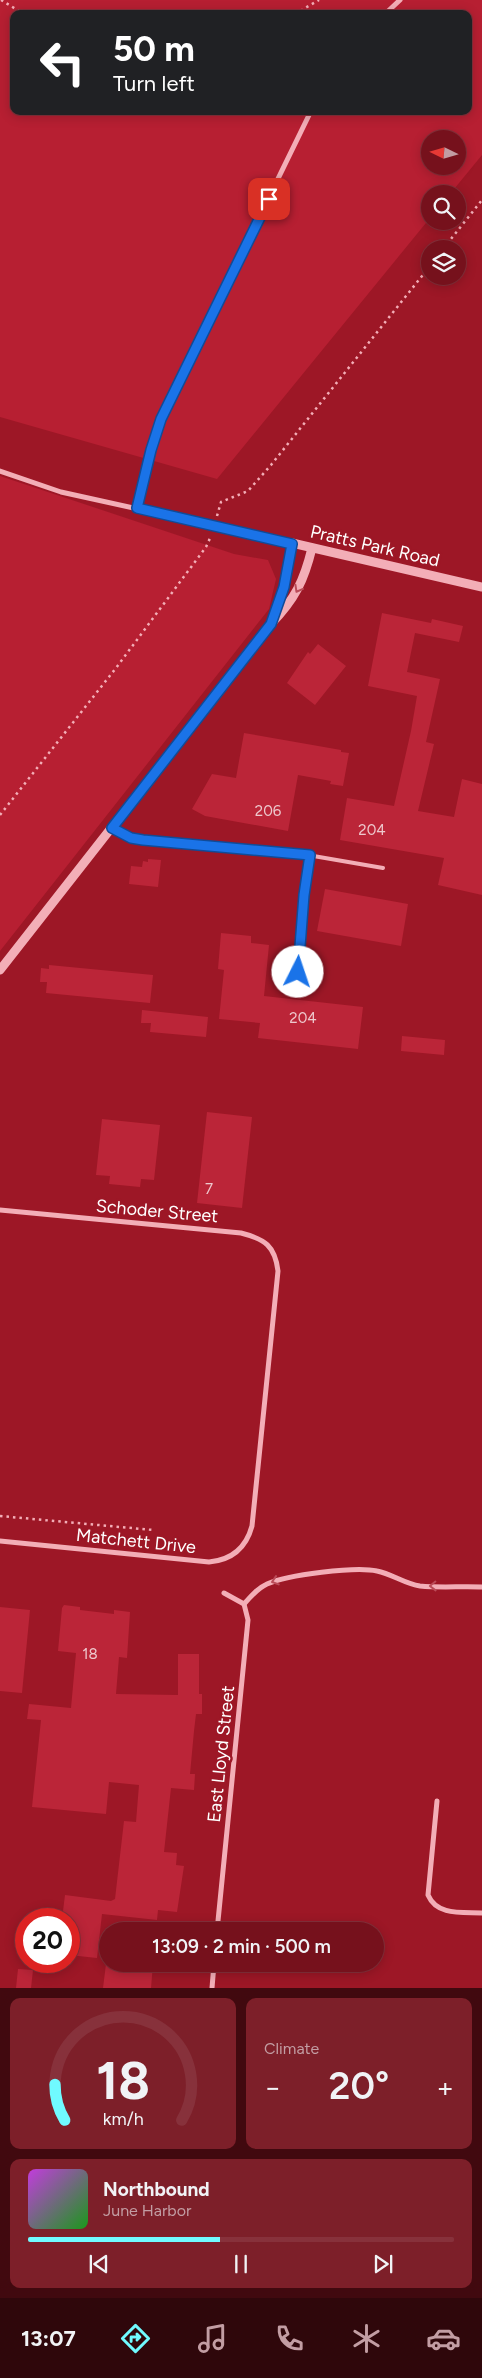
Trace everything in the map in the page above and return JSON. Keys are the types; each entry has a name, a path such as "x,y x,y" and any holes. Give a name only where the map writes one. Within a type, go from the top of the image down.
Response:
{"street":[{"path":"389,10 400,0"},
{"path":"137,508 151,450 161,419 309,115"},
{"name":"Pratts Park Road","path":"0,471 61,492 482,587"},
{"path":"271,624 284,587 292,544"},
{"path":"0,970 271,624 288,606 306,572 312,548"},
{"name":"Schoder Street","path":"0,1210 230,1232 253,1236 267,1244 273,1251 276,1260 278,1284 252,1526"},
{"name":"Matchett Drive","path":"0,1541 209,1562 225,1559 240,1550 246,1543 252,1526"},
{"path":"224,1593 244,1604 259,1589 280,1579 355,1570 374,1570 391,1574 410,1584 421,1586 482,1587"},
{"name":"East Lloyd Street","path":"218,1922 248,1620 244,1604"},
{"path":"437,1801 428,1895 431,1902 446,1911 482,1913"},
{"path":"212,1988 213,1972"}],"lane":[{"path":"112,828 131,838 143,840 310,855 383,868"},
{"path":"298,972 304,895 310,855"}],"path":[{"path":"1,0 17,10"},
{"path":"302,10 319,0"},
{"path":"451,240 482,200"},
{"path":"214,526 221,502 248,491 271,465 421,277"},
{"path":"0,815 116,668 206,547"},
{"path":"0,1516 153,1530"}],"shaded area":[{"path":"0,0 482,0 482,155 466,174 466,130 421,130 421,175 466,175 457,185 421,185 421,229 217,479 0,417"},
{"path":"0,476 234,554 268,560 276,579 269,609 0,951"}],"building":[{"path":"382,613 431,623 432,619 463,626 459,642 415,633 407,672 440,679 426,742 434,744 418,811 454,817 462,779 482,784 482,895 438,885 444,858 340,840 347,798 394,806 411,731 417,696 368,686"},
{"path":"318,644 346,666 315,705 287,683 308,652 310,654"},
{"path":"244,733 349,753 343,786 330,784 331,781 298,775 288,831 205,816 192,809 212,774 236,778"},
{"path":"148,859 161,860 158,887 129,884 131,866 142,867 143,861 148,862"},
{"path":"325,889 408,904 401,946 317,931"},
{"path":"221,933 251,936 251,943 269,945 264,996 363,1007 358,1049 258,1038 260,1023 219,1019 224,970 218,969"},
{"path":"49,965 153,975 150,1003 46,993 47,982 40,982 41,968 49,969"},
{"path":"142,1010 208,1017 206,1037 150,1032 151,1023 141,1023"},
{"path":"402,1036 445,1040 444,1055 401,1051"},
{"path":"207,1112 252,1117 242,1208 197,1203"},
{"path":"102,1119 160,1125 154,1180 141,1179 140,1187 109,1184 110,1176 96,1175"},
{"path":"64,1605 80,1607 80,1610 114,1614 114,1610 130,1612 127,1658 119,1657 116,1694 178,1695 178,1654 199,1654 199,1694 202,1694 202,1714 196,1714 194,1731 190,1774 195,1774 194,1790 171,1788 164,1852 177,1853 176,1865 184,1866 177,1912 158,1910 157,1920 102,1914 101,1922 99,1922 97,1958 80,1956 80,1908 63,1908 65,1895 111,1901 115,1899 124,1821 136,1822 139,1785 109,1782 106,1814 32,1807 41,1720 27,1719 29,1704 71,1708 76,1653 58,1651 62,1608"},
{"path":"0,1607 30,1610 22,1693 0,1691"},
{"path":"105,1972 152,1972 151,1988 103,1988"},
{"path":"18,1973 33,1973 31,1988 16,1988"}],"route":[{"path":"269,199 220,303 161,419 151,450 137,508 292,544 284,587 271,624 112,828 131,838 143,840 310,855 304,895 298,972"}]}
